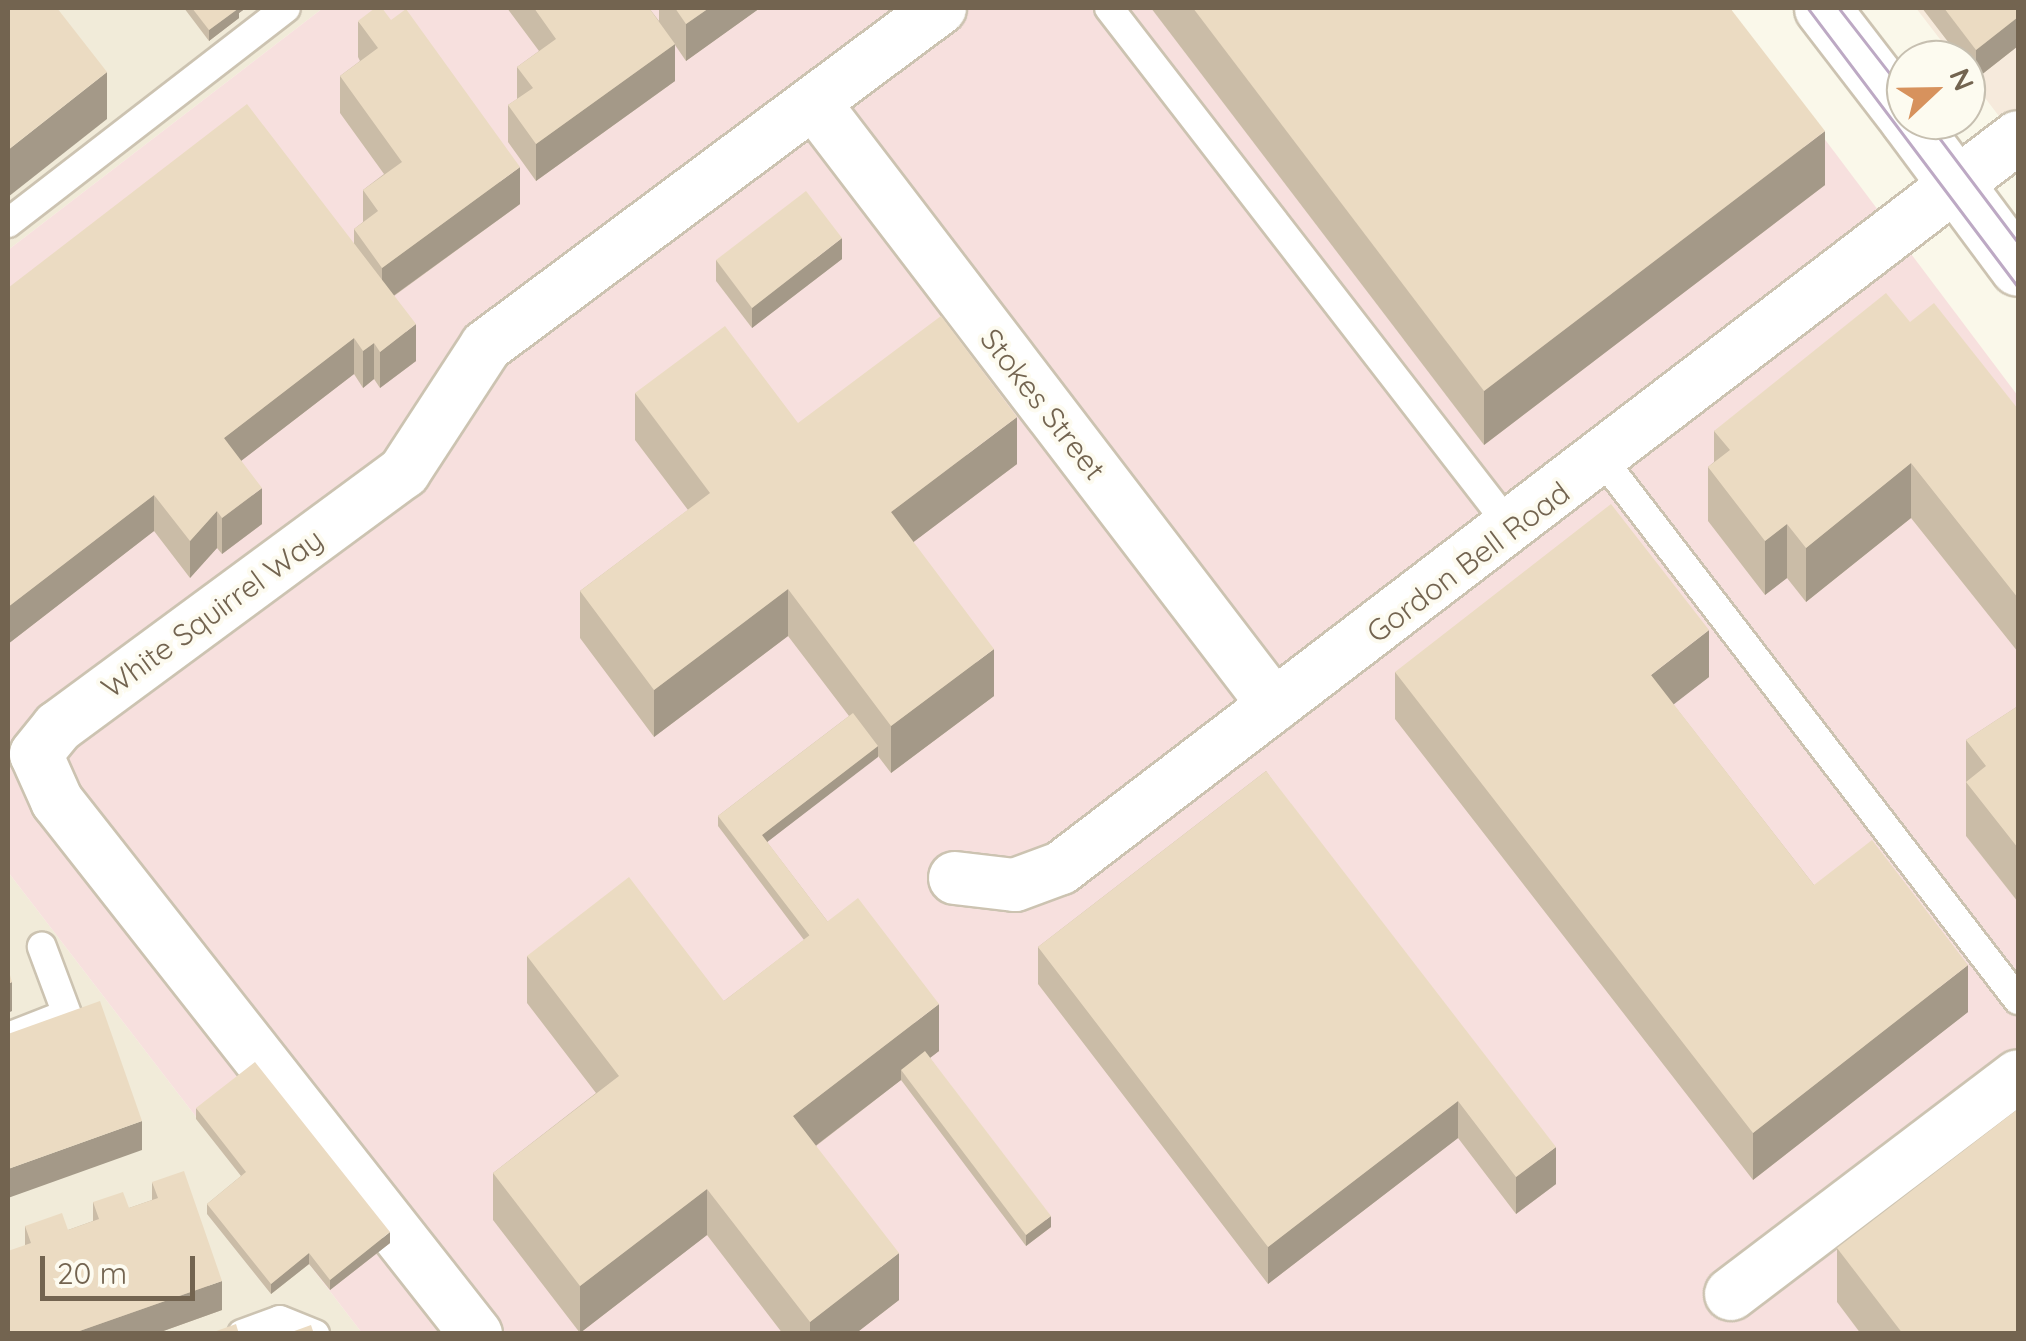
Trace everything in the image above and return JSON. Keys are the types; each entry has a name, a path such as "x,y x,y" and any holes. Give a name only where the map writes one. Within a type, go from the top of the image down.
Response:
{"main road":[{"path":"1822,8 1886,91"},
{"path":"1924,140 2018,268"}],"street":[{"name":"White Squirrel Way","path":"476,1334 57,801 36,754 58,726 404,472 486,346 940,8"},
{"name":"Stokes Street","path":"814,103 1274,705"},
{"name":"Gordon Bell Road","path":"955,878 1015,885 1061,868 1603,460 2018,137"},
{"path":"1731,1294 2018,1076"}],"lane":[{"path":"8,223 286,8"},
{"path":"1109,8 1512,529"},
{"path":"1603,460 2018,1000"},
{"path":"8,1037 67,1014 42,947"},
{"path":"242,1334 280,1320 316,1334"}],"shaded area":[{"path":"8,8 323,8 8,250"},
{"path":"323,8 1726,8 2018,396 2018,1333 362,1333 8,872 8,250"},
{"path":"1916,8 2018,8 2018,141 1986,99 1986,40 1941,40"},
{"path":"8,872 309,1264 362,1333 8,1333"}],"building":[{"path":"8,8 57,8 107,72 8,150"},
{"path":"192,8 239,8 209,30"},
{"path":"375,8 382,8 391,20 406,9 520,167 382,268 354,229 378,211 363,190 402,162 340,76 378,48 358,21"},
{"path":"534,8 649,8 675,44 536,144 508,105 533,88 517,67 556,39"},
{"path":"675,8 709,8 686,24"},
{"path":"1193,8 1730,8 1825,131 1484,391"},
{"path":"1944,8 2018,8 2018,17 1986,42 1968,40"},
{"path":"247,104 416,324 380,352 374,343 363,351 354,338 224,438 262,488 222,518 217,511 190,541 154,495 8,607 8,288"},
{"path":"806,191 842,238 752,308 716,260"},
{"path":"1886,293 1910,322 1934,303 2018,409 2018,598 1911,463 1806,548 1787,524 1765,541 1708,467 1730,450 1714,431"},
{"path":"941,316 1017,417 891,512 994,649 891,726 788,589 654,690 580,591 710,493 635,393 725,326 798,423"},
{"path":"1611,504 1709,630 1651,675 1814,885 1872,840 1968,965 1753,1133 1395,672"},
{"path":"2018,706 2018,848 1966,782 1986,766 1966,740"},
{"path":"853,713 878,746 762,835 828,922 810,936 718,816"},
{"path":"1266,771 1556,1147 1516,1177 1458,1101 1268,1247 1038,947"},
{"path":"629,877 724,1001 858,898 939,1004 793,1116 899,1253 810,1322 707,1189 580,1286 493,1173 619,1076 527,956"},
{"path":"100,1001 142,1121 8,1169 8,1034"},
{"path":"925,1051 1051,1216 1026,1235 901,1070"},
{"path":"255,1062 390,1232 330,1280 309,1253 271,1284 207,1204 246,1172 196,1108"},
{"path":"2018,1109 2018,1334 1903,1334 1837,1248"},
{"path":"184,1171 222,1281 71,1334 8,1334 8,1251 31,1243 25,1226 62,1213 68,1230 99,1219 93,1202 123,1192 129,1208 158,1198 152,1182"},
{"path":"236,1324 239,1334 208,1334"},
{"path":"311,1325 314,1334 286,1334"}],"tram line":[{"path":"1808,8 2018,287"},
{"path":"1839,8 1886,68"},
{"path":"1941,140 2018,242"}]}
